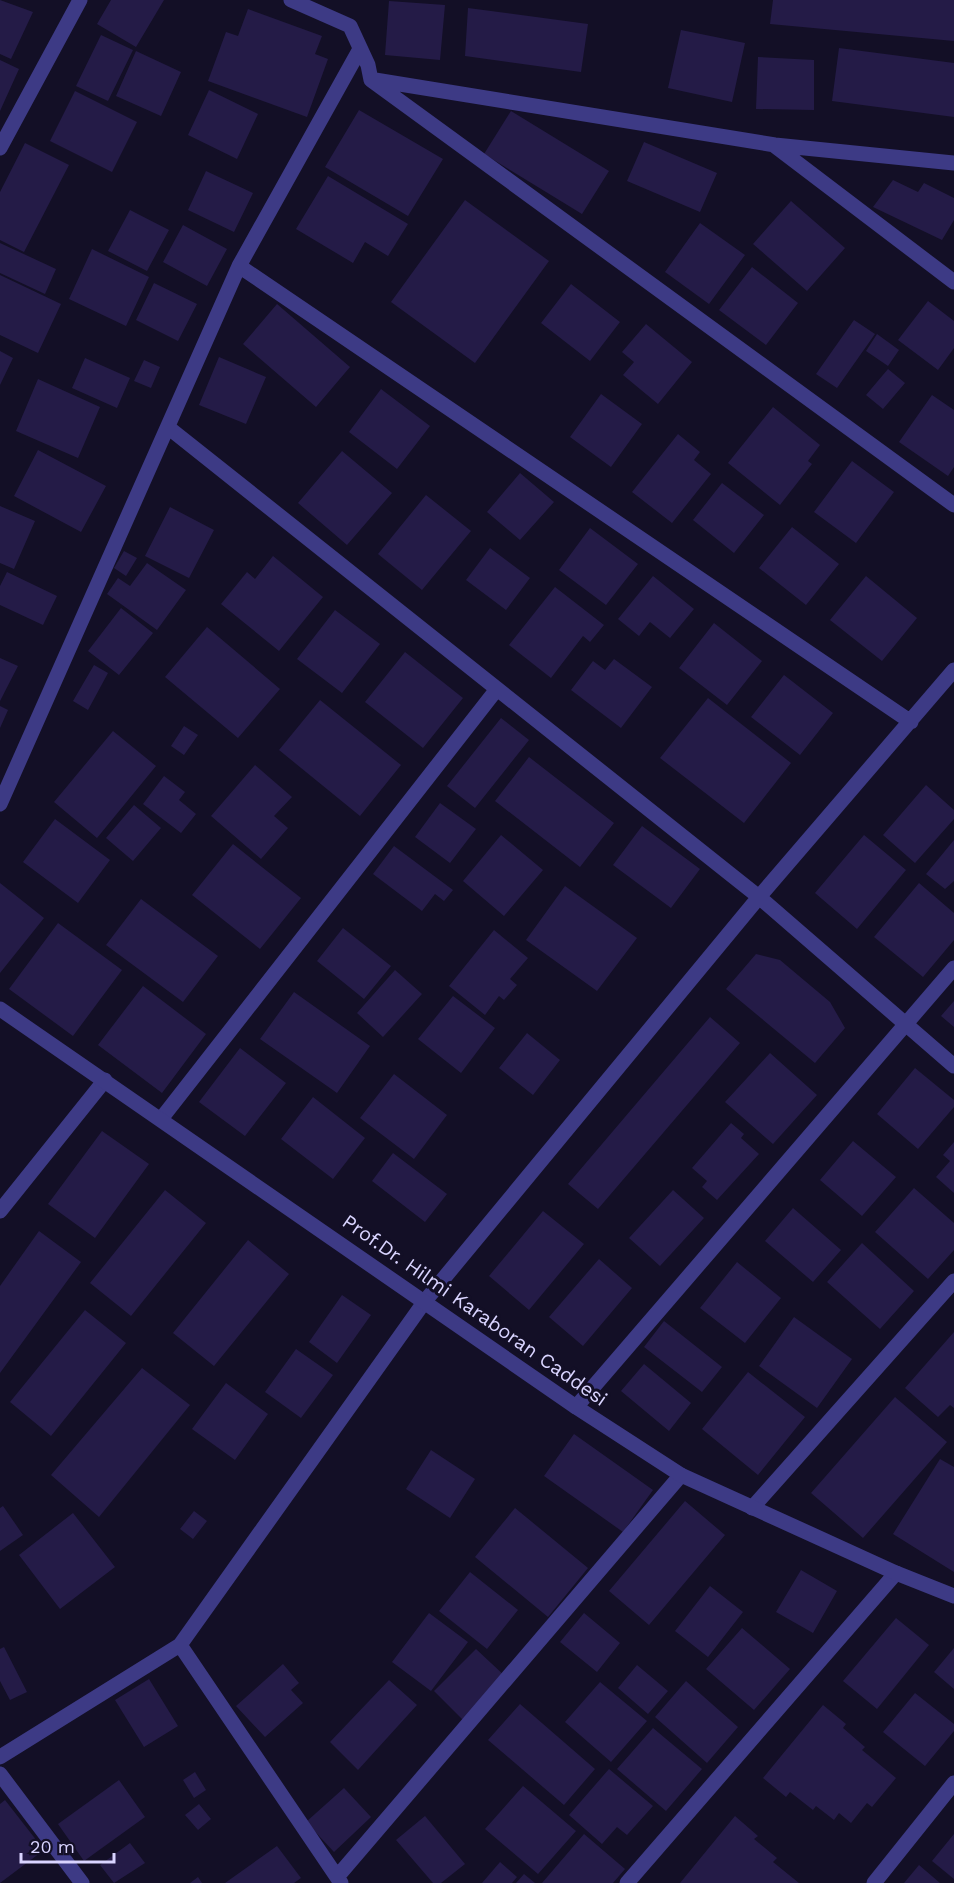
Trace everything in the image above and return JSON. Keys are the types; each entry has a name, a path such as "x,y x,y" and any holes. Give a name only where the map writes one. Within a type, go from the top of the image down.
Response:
{"street":[{"path":"0,148 80,0"},
{"path":"291,0 350,26 368,65 371,80 954,505"},
{"path":"0,804 239,266 360,49"},
{"path":"371,80 775,146 954,163"},
{"path":"775,146 954,282"},
{"path":"239,266 911,722"},
{"path":"169,428 759,897 954,1066"},
{"path":"0,1757 180,1645 425,1301 759,897 954,670"},
{"path":"161,1119 497,689"},
{"path":"576,1407 954,968"},
{"name":"Prof.Dr. Hilmi Karaboran Caddesi","path":"0,1009 576,1407 681,1474 896,1573 954,1596"},
{"path":"0,1211 105,1080"},
{"path":"752,1508 954,1281"},
{"path":"180,1645 339,1880 681,1474"},
{"path":"627,1883 896,1573"},
{"path":"0,1774 82,1883"},
{"path":"874,1883 954,1783"}],"building":[{"path":"0,0 33,12 11,59 0,54"},
{"path":"111,0 164,0 136,47 97,24"},
{"path":"773,0 954,0 954,41 770,24"},
{"path":"389,1 445,5 440,60 385,55"},
{"path":"468,8 588,24 581,72 465,56"},
{"path":"248,9 322,36 315,54 328,59 307,117 208,81 226,32 238,36"},
{"path":"681,30 745,43 732,102 668,88"},
{"path":"101,35 133,50 108,101 76,86"},
{"path":"839,48 954,63 954,117 832,101"},
{"path":"136,51 181,72 161,116 116,96"},
{"path":"758,57 814,60 814,110 756,109"},
{"path":"0,60 19,69 0,111"},
{"path":"209,90 258,114 237,159 188,135"},
{"path":"75,91 137,122 112,172 50,141"},
{"path":"359,110 443,159 408,216 325,167"},
{"path":"511,111 609,171 582,214 484,154"},
{"path":"644,142 717,173 700,212 627,181"},
{"path":"25,143 69,165 24,252 0,240 0,192"},
{"path":"206,171 253,193 234,232 188,210"},
{"path":"328,176 408,224 388,256 365,242 353,263 296,229"},
{"path":"893,180 918,192 924,183 954,198 954,220 942,240 873,207"},
{"path":"465,200 549,261 475,363 391,302"},
{"path":"791,201 845,248 807,291 753,244"},
{"path":"130,210 169,230 147,271 108,251"},
{"path":"700,223 745,255 709,304 665,272"},
{"path":"183,225 227,249 207,286 163,262"},
{"path":"0,243 56,269 45,294 0,273"},
{"path":"92,249 149,277 126,326 69,299"},
{"path":"752,267 798,303 766,345 719,310"},
{"path":"0,275 61,304 38,353 0,335"},
{"path":"154,283 197,304 178,341 136,320"},
{"path":"571,284 620,322 590,361 541,323"},
{"path":"928,301 954,321 954,348 938,370 898,340"},
{"path":"277,304 350,367 316,407 243,344"},
{"path":"854,320 875,334 837,388 816,374"},
{"path":"646,324 692,362 658,404 623,375 634,362 622,352"},
{"path":"877,334 899,350 888,366 866,351"},
{"path":"0,351 13,358 0,385"},
{"path":"219,357 266,377 246,424 199,405"},
{"path":"85,358 130,378 117,408 72,388"},
{"path":"144,360 160,367 151,388 134,381"},
{"path":"888,369 905,383 883,409 866,395"},
{"path":"38,379 100,407 78,458 16,431"},
{"path":"381,389 430,426 397,469 349,432"},
{"path":"601,394 642,424 611,467 570,437"},
{"path":"932,395 954,410 954,467 948,476 899,442"},
{"path":"773,407 820,445 808,461 812,464 780,505 728,463"},
{"path":"678,434 700,452 694,460 711,474 672,523 632,492"},
{"path":"38,450 106,486 81,532 14,496"},
{"path":"342,451 392,493 347,545 298,503"},
{"path":"852,461 894,492 856,543 814,512"},
{"path":"520,473 554,502 520,540 487,512"},
{"path":"722,483 764,515 734,553 693,520"},
{"path":"426,495 471,531 422,590 378,554"},
{"path":"0,506 35,521 14,569 0,563"},
{"path":"170,507 214,530 189,578 145,556"},
{"path":"792,527 839,564 806,605 759,568"},
{"path":"590,528 638,564 606,605 559,570"},
{"path":"490,548 530,578 506,610 466,580"},
{"path":"124,551 137,558 126,576 114,568"},
{"path":"273,556 323,597 279,651 221,604 247,572 255,579"},
{"path":"147,563 186,590 157,630 107,594 118,578 130,586"},
{"path":"7,572 57,596 43,625 0,605 0,586"},
{"path":"653,576 694,609 670,638 650,622 639,636 618,619"},
{"path":"866,576 917,618 882,661 830,620"},
{"path":"555,587 604,625 590,642 583,636 551,678 509,645"},
{"path":"121,608 153,633 119,675 88,651"},
{"path":"335,610 380,644 342,693 297,659"},
{"path":"714,623 762,661 727,705 679,668"},
{"path":"207,627 280,689 238,738 165,677"},
{"path":"405,652 463,698 423,748 365,702"},
{"path":"0,658 18,666 0,701"},
{"path":"614,659 652,687 621,728 571,690 593,661 605,670"},
{"path":"94,665 108,673 88,710 73,701"},
{"path":"784,675 833,713 800,755 751,717"},
{"path":"708,698 791,763 744,823 660,758"},
{"path":"320,700 401,765 360,816 279,750"},
{"path":"0,706 8,710 0,728"},
{"path":"501,718 529,740 475,808 447,786"},
{"path":"184,726 198,735 184,755 171,746"},
{"path":"113,731 156,766 97,838 54,802"},
{"path":"529,757 614,823 580,867 495,801"},
{"path":"255,765 292,797 274,816 288,828 261,859 211,816"},
{"path":"164,776 185,792 179,800 196,814 181,833 143,804"},
{"path":"926,785 954,810 954,819 915,863 883,835"},
{"path":"440,803 476,829 450,863 415,837"},
{"path":"134,805 161,828 133,861 106,838"},
{"path":"55,819 110,860 78,903 23,862"},
{"path":"642,826 700,869 671,908 613,865"},
{"path":"501,835 543,870 504,916 463,881"},
{"path":"864,835 906,870 857,929 815,893"},
{"path":"954,840 954,881 945,889 926,874"},
{"path":"233,844 301,898 260,949 192,895"},
{"path":"394,846 453,890 444,901 435,894 422,911 373,874"},
{"path":"0,883 44,918 0,973"},
{"path":"919,883 954,913 954,940 923,977 874,937"},
{"path":"565,886 637,938 597,991 526,940"},
{"path":"141,899 218,956 183,1002 106,945"},
{"path":"58,923 122,970 73,1036 9,989"},
{"path":"343,928 391,966 364,999 317,961"},
{"path":"494,930 528,958 510,979 517,985 504,1000 499,996 485,1015 449,986"},
{"path":"756,954 780,960 830,1002 845,1028 815,1063 726,989"},
{"path":"395,970 422,994 383,1037 357,1013"},
{"path":"143,986 206,1034 162,1093 98,1045"},
{"path":"294,992 370,1046 337,1093 260,1039"},
{"path":"453,996 495,1028 461,1073 418,1039"},
{"path":"954,1001 954,1027 941,1016"},
{"path":"710,1017 740,1043 598,1209 568,1184"},
{"path":"527,1033 560,1060 533,1095 499,1068"},
{"path":"240,1048 286,1083 245,1136 199,1102"},
{"path":"770,1053 817,1095 773,1144 725,1102"},
{"path":"915,1068 954,1100 954,1107 918,1149 877,1114"},
{"path":"394,1074 447,1115 414,1159 360,1118"},
{"path":"313,1097 365,1138 333,1179 281,1139"},
{"path":"731,1123 744,1134 741,1138 759,1154 717,1200 702,1187 707,1181 692,1168"},
{"path":"102,1131 149,1164 95,1238 48,1204"},
{"path":"853,1141 896,1177 862,1216 820,1180"},
{"path":"954,1142 954,1193 936,1177 950,1161 943,1155"},
{"path":"393,1153 447,1194 425,1222 372,1181"},
{"path":"914,1188 954,1223 954,1250 928,1279 875,1232"},
{"path":"165,1190 206,1223 131,1316 90,1283"},
{"path":"673,1190 704,1218 660,1266 629,1238"},
{"path":"793,1208 841,1250 813,1282 765,1241"},
{"path":"543,1211 584,1244 529,1310 489,1276"},
{"path":"39,1231 81,1262 0,1373 0,1286"},
{"path":"248,1240 289,1274 214,1366 173,1333"},
{"path":"862,1243 914,1291 880,1329 827,1282"},
{"path":"599,1259 632,1288 583,1346 549,1317"},
{"path":"737,1262 781,1298 745,1343 700,1308"},
{"path":"342,1295 371,1315 337,1363 309,1342"},
{"path":"85,1310 126,1343 51,1436 10,1402"},
{"path":"794,1317 852,1359 817,1408 759,1366"},
{"path":"664,1321 722,1367 702,1392 644,1347"},
{"path":"954,1332 954,1408 950,1405 938,1417 905,1388"},
{"path":"296,1349 333,1375 301,1418 265,1392"},
{"path":"644,1364 691,1403 669,1431 621,1391"},
{"path":"142,1368 190,1405 99,1517 51,1475"},
{"path":"748,1372 805,1417 758,1475 702,1429"},
{"path":"226,1383 268,1414 235,1460 192,1429"},
{"path":"895,1397 947,1442 863,1538 811,1493"},
{"path":"574,1434 653,1490 623,1532 544,1476"},
{"path":"431,1450 475,1479 450,1518 406,1489"},
{"path":"940,1459 954,1467 954,1572 893,1534"},
{"path":"685,1501 725,1535 649,1625 609,1591"},
{"path":"3,1506 23,1535 0,1551 0,1508"},
{"path":"515,1508 588,1568 548,1617 475,1557"},
{"path":"194,1511 207,1521 193,1539 180,1529"},
{"path":"73,1513 115,1567 60,1609 19,1555"},
{"path":"801,1570 837,1591 813,1633 776,1612"},
{"path":"470,1572 518,1610 487,1649 439,1611"},
{"path":"710,1586 743,1612 708,1657 675,1631"},
{"path":"429,1613 468,1642 431,1691 392,1662"},
{"path":"584,1613 620,1643 597,1672 560,1642"},
{"path":"896,1618 929,1645 877,1709 843,1681"},
{"path":"742,1628 790,1669 754,1710 706,1669"},
{"path":"4,1647 27,1692 10,1700 0,1681 0,1649"},
{"path":"954,1648 954,1689 934,1672"},
{"path":"476,1649 506,1677 464,1721 434,1691"},
{"path":"283,1664 299,1683 291,1690 303,1703 265,1737 236,1706"},
{"path":"637,1665 668,1691 648,1714 618,1688"},
{"path":"149,1679 178,1726 144,1747 115,1700"},
{"path":"389,1680 417,1705 358,1770 330,1742"},
{"path":"686,1681 738,1727 707,1763 655,1717"},
{"path":"600,1682 647,1721 611,1762 565,1722"},
{"path":"915,1693 954,1724 954,1731 925,1766 883,1732"},
{"path":"520,1704 595,1769 564,1805 488,1740"},
{"path":"823,1705 846,1724 843,1728 865,1747 862,1750 896,1778 872,1807 867,1803 851,1823 839,1813 834,1820 816,1806 813,1810 790,1792 786,1797 763,1778"},
{"path":"653,1728 702,1769 666,1811 617,1769"},
{"path":"609,1769 653,1806 627,1835 617,1827 602,1844 569,1815"},
{"path":"195,1772 206,1790 194,1798 183,1780"},
{"path":"119,1780 145,1817 84,1861 58,1824"},
{"path":"523,1786 576,1831 538,1874 485,1829"},
{"path":"344,1788 371,1817 334,1852 306,1822"},
{"path":"5,1800 44,1850 0,1883 0,1804"},
{"path":"199,1804 211,1819 198,1830 185,1815"},
{"path":"425,1816 465,1864 441,1883 433,1883 396,1840"},
{"path":"735,1816 758,1836 754,1839 777,1858 773,1862 799,1883 680,1883"},
{"path":"584,1834 625,1869 613,1883 542,1883"},
{"path":"954,1834 954,1879 932,1861"},
{"path":"130,1843 145,1863 114,1883 100,1865"},
{"path":"277,1846 301,1878 294,1883 225,1883"},
{"path":"500,1862 517,1877 512,1883 482,1883"},
{"path":"919,1865 940,1883 904,1883"},
{"path":"524,1874 535,1883 516,1883"},
{"path":"198,1877 202,1883 190,1883"}]}
